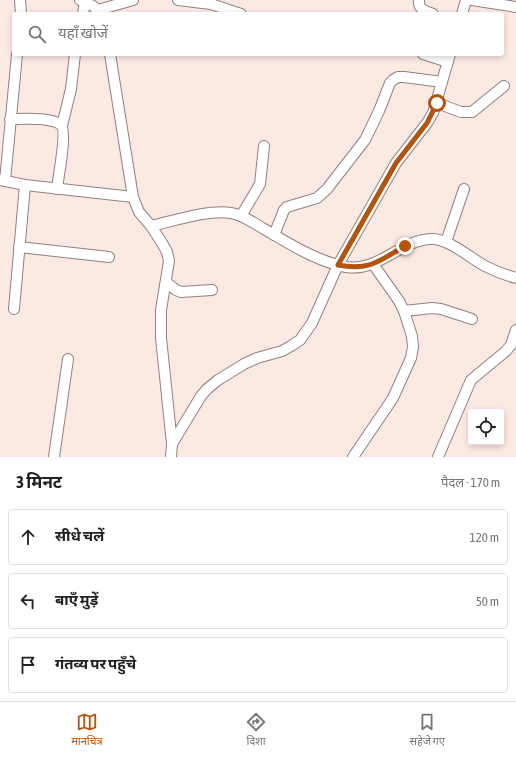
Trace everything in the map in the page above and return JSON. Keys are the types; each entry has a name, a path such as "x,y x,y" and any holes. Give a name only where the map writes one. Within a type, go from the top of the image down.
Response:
{"street":[{"path":"20,0 21,12"},
{"path":"83,1 100,12 134,0"},
{"path":"178,0 211,4 235,12"},
{"path":"419,0 422,10 428,12"},
{"path":"463,12 466,0"},
{"path":"472,0 516,7"},
{"path":"83,1 83,12"},
{"path":"17,56 2,180 25,185 133,197"},
{"path":"57,188 63,135 62,126 71,90 75,56"},
{"path":"110,56 133,197 138,212 151,226 167,252 169,261 161,310 161,338 172,444 171,457"},
{"path":"172,444 201,396 218,380 257,358 282,351 300,340 312,323 338,265 396,163 427,123 437,103 449,58 436,56"},
{"path":"274,235 284,210 287,207 310,201 322,195 361,146 368,135 390,83 393,80 398,77 404,77 442,82"},
{"path":"437,103 461,112 472,112 504,86"},
{"path":"10,119 50,121 62,126"},
{"path":"241,216 260,184 264,146"},
{"path":"14,309 25,185"},
{"path":"446,242 464,189"},
{"path":"151,226 210,213 230,213 241,216 309,255 338,265 356,268 373,264 418,240 432,238 446,242 484,266 516,278"},
{"path":"19,247 109,257"},
{"path":"353,457 393,398 411,358 413,347 412,336 404,311 399,301 373,264"},
{"path":"166,282 181,292 212,290"},
{"path":"404,311 423,308 441,309 472,319"},
{"path":"438,457 471,380 506,351 511,345 516,330"},
{"path":"54,457 68,359"}],"route":[{"path":"405,246 365,267 356,268 338,265 396,163 427,123 437,103"}]}
